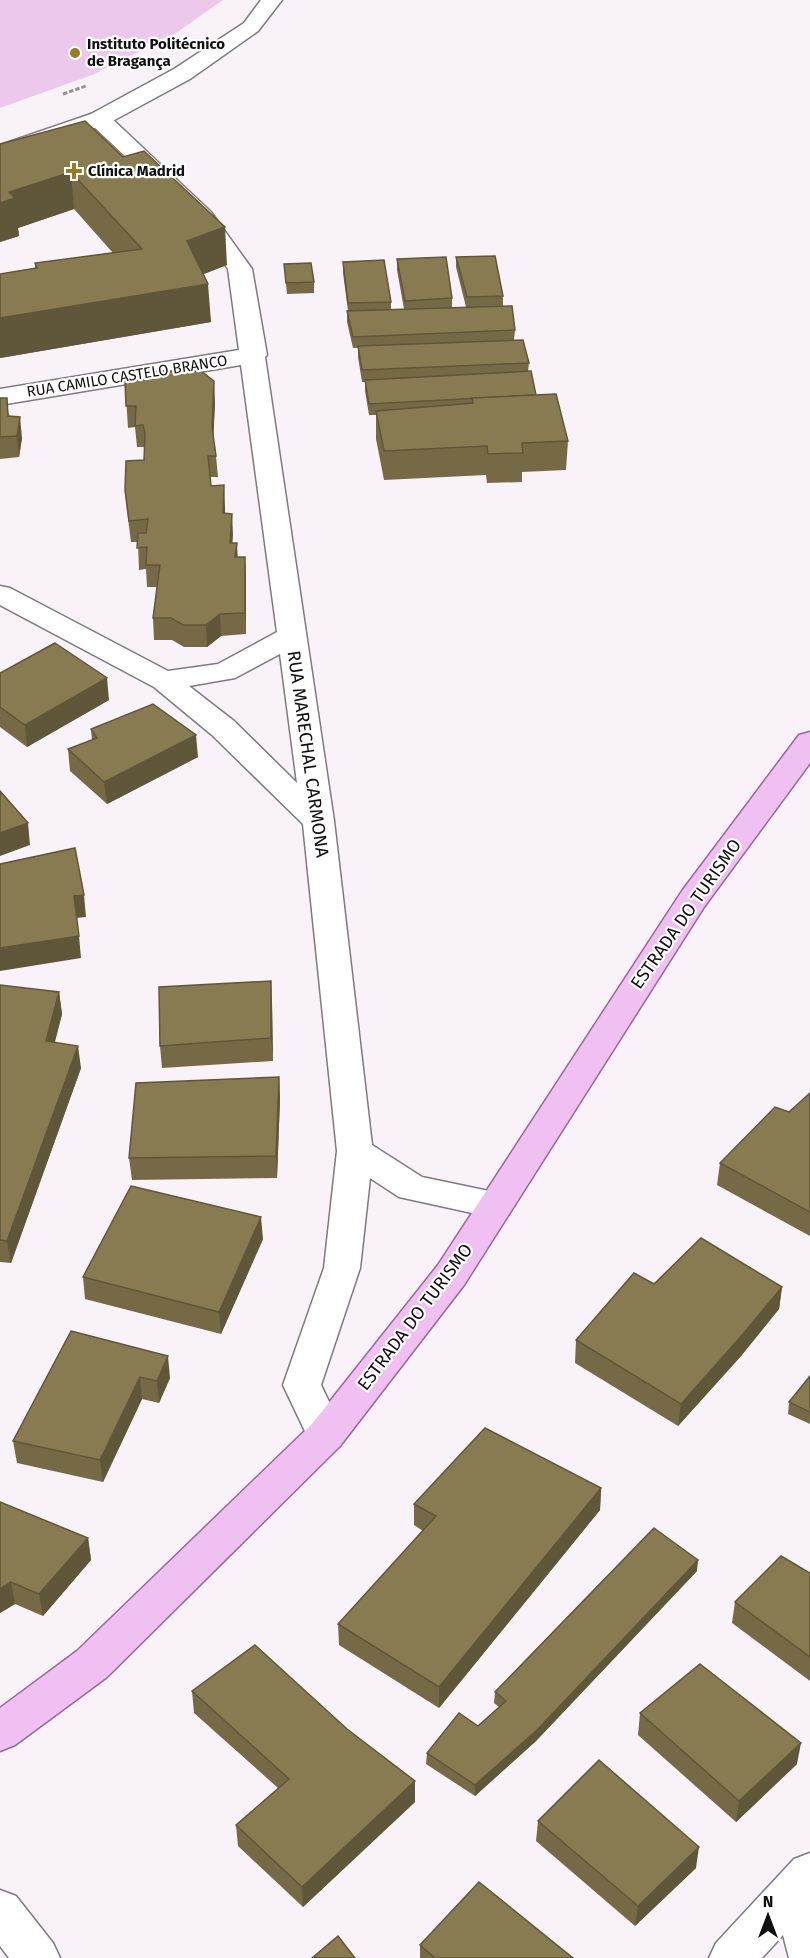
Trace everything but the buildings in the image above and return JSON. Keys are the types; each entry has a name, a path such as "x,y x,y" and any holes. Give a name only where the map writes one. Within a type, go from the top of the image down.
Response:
{"main road":[{"name":"ESTRADA DO TURISMO","path":"0,1732 92,1664 326,1435 451,1275 693,899 810,742"}],"street":[{"path":"0,152 99,119 182,74 251,27 272,0"},
{"name":"RUA MARECHAL CARMONA","path":"99,119 203,217 240,270 254,356 318,821 355,1151 342,1268 302,1385 326,1435"},
{"name":"RUA CAMILO CASTELO BRANCO","path":"0,397 254,356"},
{"path":"0,594 164,681 223,728 318,821"},
{"path":"164,681 225,672 292,635"},
{"path":"355,1151 412,1188 495,1205"},
{"path":"802,1882 810,1955"},
{"path":"732,1958 802,1882"},
{"path":"0,1911 37,1958"}],"shaded area":[{"name":"Instituto Politécnico de Bragança","path":"0,0 223,0 176,33 92,75 0,108"}],"place":[{"name":"Instituto Politécnico de Bragança","path":"75,53"},
{"name":"Clínica Madrid","path":"74,171"}]}
